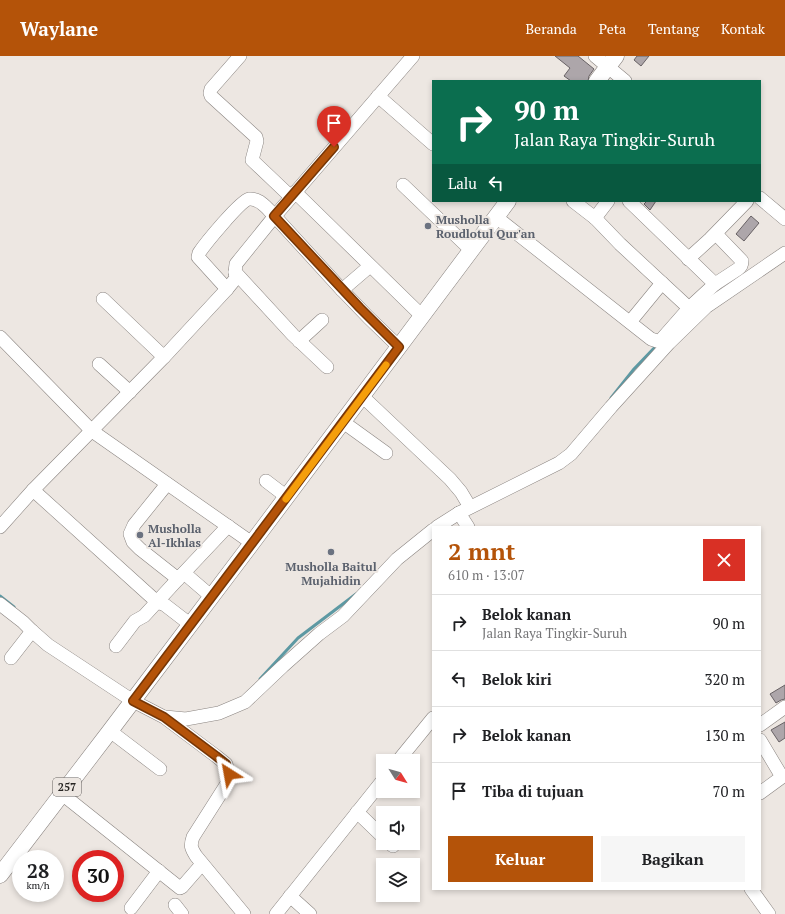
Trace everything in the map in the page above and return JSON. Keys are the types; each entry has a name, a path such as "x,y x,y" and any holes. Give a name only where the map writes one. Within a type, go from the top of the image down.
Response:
{"main road":[{"path":"598,80 612,62"},
{"name":"257","path":"0,875 287,498 502,206"}],"street":[{"path":"240,56 211,89 210,93 256,137 257,141 252,160 293,195 422,316"},
{"path":"0,528 33,490 164,357 227,289 236,278 236,264 274,216 413,56"},
{"path":"595,56 612,62 624,80"},
{"path":"378,96 432,143"},
{"path":"403,186 471,250"},
{"path":"227,289 198,257 199,253 243,202 248,199 254,199 268,209 342,290 399,347"},
{"path":"761,199 785,219"},
{"path":"574,202 595,218 620,244 689,308"},
{"path":"595,218 607,202"},
{"path":"630,202 715,284"},
{"path":"688,259 716,234 746,202"},
{"path":"502,206 630,322 651,339 656,341 660,341 689,308 703,303 785,253"},
{"path":"438,526 466,506 559,463 571,454 611,407 669,344 703,303 715,284 740,267 742,261 716,234"},
{"path":"342,290 370,266"},
{"path":"235,272 299,340 327,367"},
{"path":"630,322 662,283"},
{"path":"103,299 164,357"},
{"path":"299,340 322,320"},
{"path":"0,337 92,431 252,543"},
{"path":"99,364 130,392"},
{"path":"362,396 450,479 461,492 466,506 468,526"},
{"path":"343,422 386,453"},
{"path":"266,481 287,498"},
{"path":"167,484 134,525 130,534 133,542 140,549 212,597"},
{"path":"33,490 157,602 165,605 190,625"},
{"path":"116,646 134,621 144,616 228,526"},
{"path":"164,717 186,720 219,713 245,702 318,634 343,616 397,559 432,531"},
{"path":"0,604 23,622 48,645 164,717 226,764 229,774 228,782 193,837 191,848 202,864 244,914"},
{"path":"11,658 32,631"},
{"path":"761,724 785,706"},
{"path":"404,754 432,719"},
{"path":"110,731 160,769"},
{"path":"761,742 784,778 761,793"},
{"path":"276,914 376,789"},
{"path":"62,794 181,888 202,864"},
{"path":"357,812 376,830"},
{"path":"131,908 159,871"},
{"path":"752,890 769,914"},
{"path":"290,896 310,914"}],"building":[{"path":"555,56 578,56 594,69 588,80 570,80 564,76 570,68"},
{"path":"637,56 649,56 641,66 634,60"},
{"path":"646,202 655,202 650,210 644,204"},
{"path":"751,216 759,223 744,241 736,234"},
{"path":"785,685 785,699 776,703 770,694"},
{"path":"785,722 785,738 779,742 771,730"}],"waterway":[{"path":"611,398 634,369 657,345"},
{"path":"260,679 298,638 356,594"},
{"path":"0,596 14,607"}],"slow traffic":[{"path":"286,499 386,365"}],"place":[{"name":"Musholla Roudlotul Qur'an","path":"428,226"},
{"name":"Musholla Al-Ikhlas","path":"140,535"},
{"name":"Musholla Baitul Mujahidin","path":"331,552"}],"route":[{"path":"229,774 226,764 216,756 164,717 133,701 399,347 368,317 274,216 334,147"}]}
